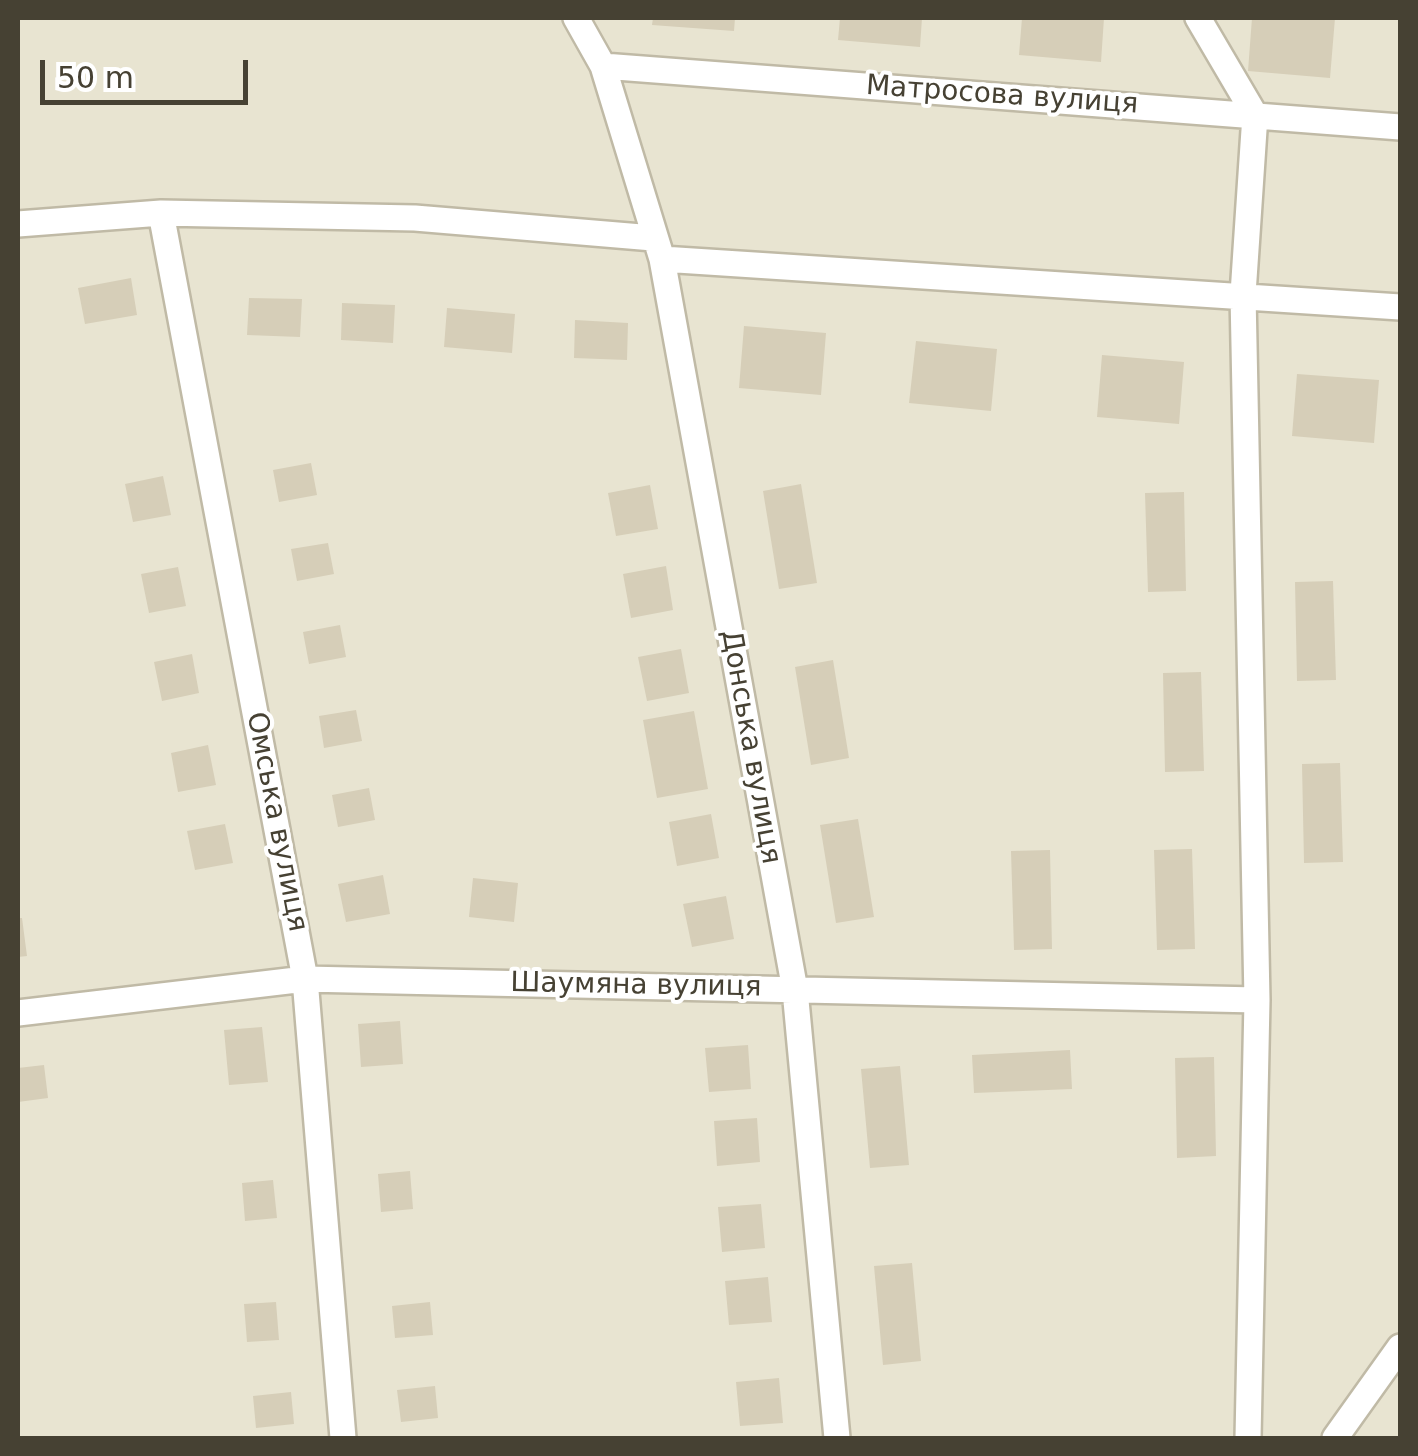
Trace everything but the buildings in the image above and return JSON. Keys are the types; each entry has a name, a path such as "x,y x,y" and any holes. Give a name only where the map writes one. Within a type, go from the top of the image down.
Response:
{"street":[{"name":"Донська вулиця","path":"576,18 603,66 658,249 794,990 837,1438"},
{"path":"1198,18 1255,115 1243,294 1257,1000 1248,1438"},
{"name":"Матросова вулиця","path":"603,66 1400,127"},
{"path":"18,224 161,213 415,218 658,249 988,282 1243,294 1400,307"},
{"name":"Омська вулиця","path":"161,213 305,978 344,1438"},
{"name":"Шаумяна вулиця","path":"18,1014 305,978 1257,1000"},
{"path":"1336,1438 1400,1347"}],"shaded area":[{"path":"18,18 1400,18 1400,1438 18,1438"}]}
